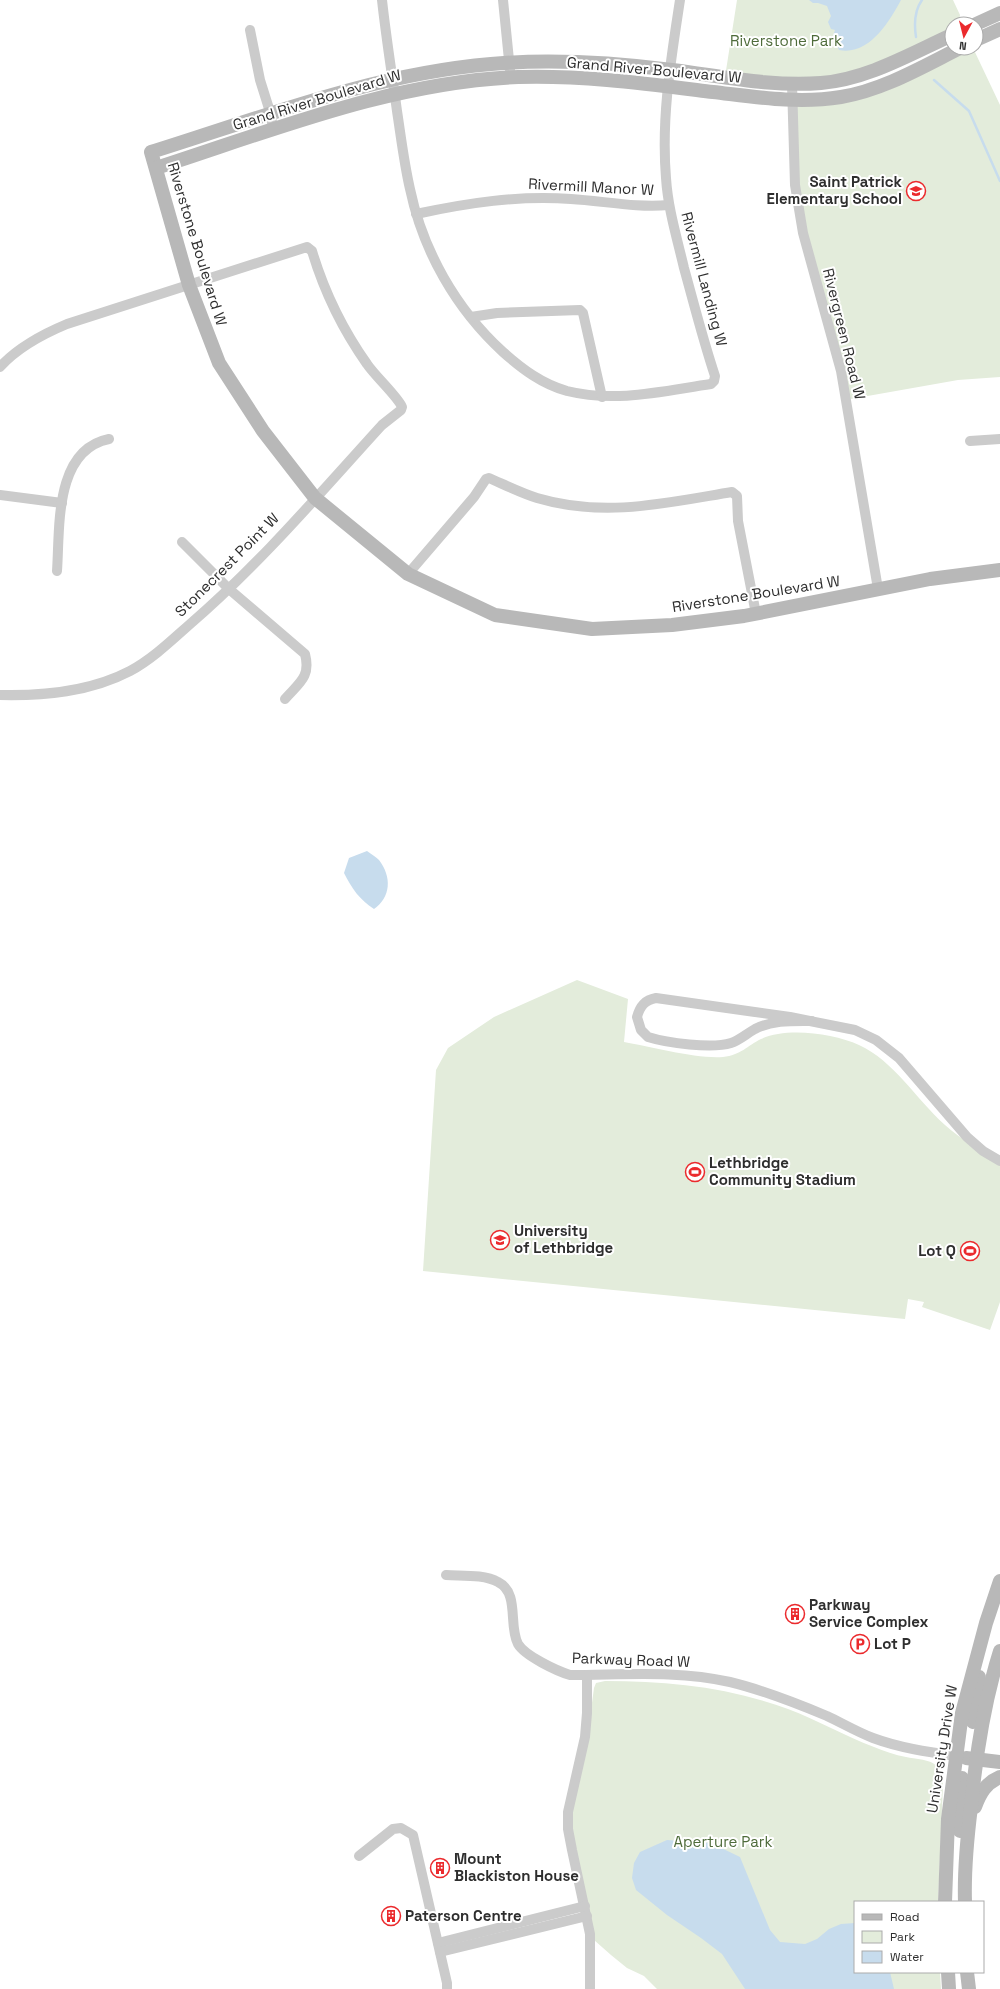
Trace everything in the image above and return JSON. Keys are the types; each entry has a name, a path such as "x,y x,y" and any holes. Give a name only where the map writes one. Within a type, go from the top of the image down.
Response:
{"street":[{"name":"Rivermill Landing W","path":"382,0 410,188 416,214 436,265 450,288 471,317 492,342 522,368 543,382 567,390 602,397 625,397 711,384 714,381 715,376 703,340 669,205 666,179 664,131 667,86 680,0"},
{"path":"504,0 511,78"},
{"path":"984,20 1000,12"},
{"path":"984,36 1000,29"},
{"path":"250,30 260,80 271,114 273,130"},
{"name":"Grand River Boulevard W","path":"151,152 338,93 437,70 509,63 559,62 670,70 792,84 822,83 861,75 944,39"},
{"name":"Grand River Boulevard W","path":"156,168 372,99 395,93 464,81 511,78 590,78 792,100 835,98 867,91 944,56"},
{"name":"Rivergreen Road W","path":"792,84 795,185 803,233 840,371 878,590"},
{"name":"Riverstone Boulevard W","path":"151,152 189,285 219,363 263,431 315,498 408,574 495,614 592,629 672,625 756,614 966,573 1000,570"},
{"name":"Rivermill Manor W","path":"416,214 461,204 514,199 571,199 649,207 669,205"},
{"name":"Stonecrest Point W","path":"0,695 28,696 62,692 96,684 130,671 166,645 215,603 382,425 401,410 402,407 367,365 346,332 319,274 312,251 307,247 189,285"},
{"path":"0,367 26,346 67,324 189,285"},
{"path":"471,317 497,313 580,310 583,313 602,397"},
{"path":"57,571 62,503 68,474 82,454 91,446 98,441 109,439"},
{"path":"970,441 1000,439"},
{"path":"408,574 474,497 486,479 489,478 536,498 569,506 593,509 642,507 732,492 737,496 738,521 756,614"},
{"path":"0,495 62,503"},
{"path":"182,542 228,589 305,654 308,666 305,677 285,699"},
{"path":"812,1021 775,1022 754,1030 730,1044 710,1046 648,1037 641,1030 637,1017 644,1003 649,999 656,998 812,1021 855,1030 876,1040 898,1058 967,1137 982,1151 1000,1161"},
{"name":"Parkway Road W","path":"446,1575 491,1579 500,1582 508,1590 514,1629 519,1645 524,1651 559,1672 570,1675 660,1674 702,1677 730,1682 796,1704 872,1738 896,1745 956,1756"},
{"name":"University Drive W","path":"945,1901 948,1819 962,1713 1000,1581"},
{"path":"975,1759 972,1752 972,1728 980,1674 979,1650"},
{"path":"965,1901 969,1824 975,1759 983,1714 1000,1651"},
{"path":"587,1675 587,1713 585,1737 568,1812 571,1843 587,1916 591,1947 590,1989"},
{"path":"965,1901 960,1834 962,1779 956,1756 1000,1762"},
{"path":"969,1824 982,1789 988,1783 1000,1776"},
{"path":"359,1856 393,1829 401,1828 413,1835 447,1983 447,1989"},
{"path":"439,1948 585,1906"},
{"path":"439,1948 587,1916"},
{"path":"948,1973 949,1989"},
{"path":"968,1973 969,1989"}],"green space":[{"name":"Riverstone Park","path":"737,0 953,0 960,15 944,16 944,38 840,80 725,77"},
{"path":"944,55 944,56 977,56 1000,105 1000,377 958,380 845,400 803,233 792,100 842,97"},
{"name":"Lethbridge Community Stadium","path":"577,980 628,999 624,1042 700,1056 723,1057 735,1054 771,1035 796,1032 810,1033 836,1037 859,1045 872,1052 894,1070 934,1115 945,1125 978,1149 1000,1161 1000,1302 990,1330 922,1307 924,1302 908,1299 905,1319 423,1271 436,1070 448,1048 494,1017"},
{"name":"Aperture Park","path":"605,1681 652,1682 720,1690 743,1695 788,1709 882,1750 927,1761 937,1766 942,1777 943,1786 938,1901 854,1901 854,1973 940,1973 941,1989 657,1989 644,1976 627,1968 594,1940 570,1824 587,1740 596,1683"}],"water":[{"path":"809,0 901,0 884,27 869,43 860,48 839,50 833,36 835,30 831,29 828,22 831,16 827,6 813,3"},
{"path":"367,851 379,860 388,880 388,886 384,899 374,909 357,894 344,873 349,858"},
{"path":"667,1840 711,1843 740,1857 770,1930 780,1942 805,1944 817,1939 829,1929 841,1924 854,1923 854,1973 890,1973 894,1989 745,1989 722,1954 667,1915 636,1890 632,1878 634,1863 640,1852"}],"waterway":[{"path":"916,37 915,18 917,9 922,0"},
{"path":"934,80 969,111 1000,181"}],"place":[{"name":"Saint Patrick Elementary School","path":"916,191"},
{"name":"Lethbridge Community Stadium","path":"695,1172"},
{"name":"University of Lethbridge","path":"500,1240"},
{"name":"Lot Q","path":"970,1251"},
{"name":"Parkway Service Complex","path":"795,1614"},
{"name":"Lot P","path":"860,1644"},
{"name":"Mount Blackiston House","path":"440,1868"},
{"name":"Paterson Centre","path":"391,1916"}]}
